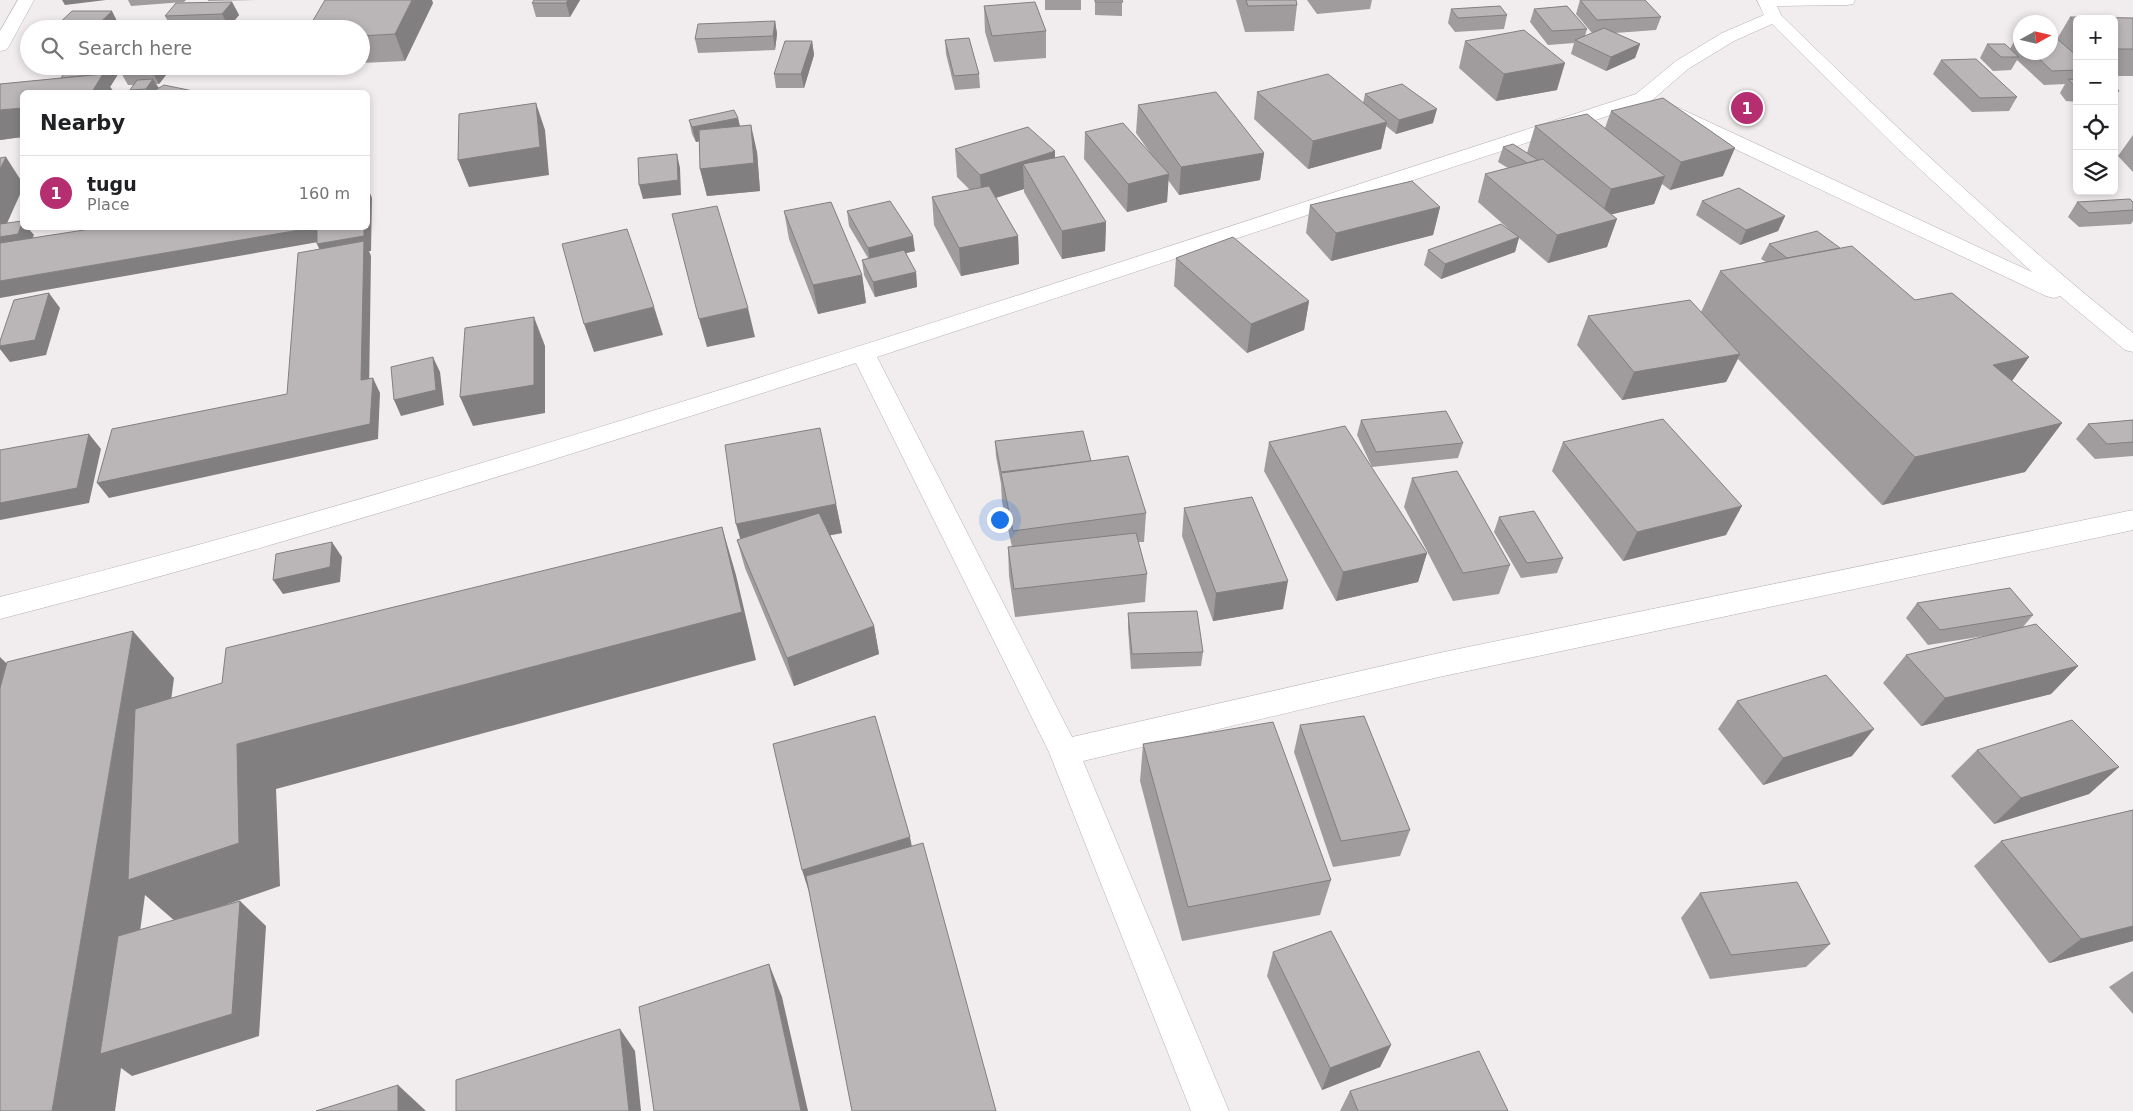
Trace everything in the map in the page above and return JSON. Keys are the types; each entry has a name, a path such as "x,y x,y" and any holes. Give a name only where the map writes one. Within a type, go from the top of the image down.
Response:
{"street":[{"path":"0,46 26,0"},
{"path":"0,608 107,581 491,471 863,353 1643,98 1682,65 1728,37 1768,6 1847,0"},
{"path":"1768,6 1880,123 2082,305 2133,345"},
{"path":"1643,98 2082,305"},
{"path":"863,353 1064,752 1210,1111"},
{"path":"1064,752 1439,665 2133,520"}],"building":[{"path":"325,0 412,0 395,34 370,35 370,20 313,20"},
{"path":"534,0 568,0 566,3 532,3"},
{"path":"1095,0 1122,0 1123,2 1095,2"},
{"path":"1246,0 1296,0 1297,5 1248,6"},
{"path":"1580,0 1645,0 1661,17 1597,20"},
{"path":"232,2 222,14 165,16 176,3"},
{"path":"1035,2 1046,31 992,36 984,6"},
{"path":"1500,6 1507,15 1458,18 1451,9"},
{"path":"1567,6 1587,29 1552,31 1534,9"},
{"path":"72,11 112,11 102,20 62,20"},
{"path":"2118,18 2133,18 2133,49 2118,49"},
{"path":"775,21 773,36 695,39 698,24"},
{"path":"1604,28 1640,44 1611,57 1575,40"},
{"path":"1524,30 1565,63 1504,74 1465,41"},
{"path":"969,38 979,74 954,76 945,40"},
{"path":"2058,40 2073,53 2073,70 2052,71 2040,60 2058,60"},
{"path":"785,41 812,41 801,74 774,74"},
{"path":"1987,44 2005,44 2013,51 2013,57 2001,57"},
{"path":"1976,59 2017,97 1980,98 1941,60"},
{"path":"1328,74 1387,122 1313,141 1257,92"},
{"path":"63,75 92,75 61,78"},
{"path":"102,75 93,90 20,90 20,108 0,110 0,84"},
{"path":"153,79 146,89 130,90 137,80"},
{"path":"1402,84 1437,109 1399,120 1365,94"},
{"path":"164,85 188,90 155,90"},
{"path":"1216,92 1264,153 1181,167 1138,105"},
{"path":"1663,98 1735,148 1681,162 1611,111"},
{"path":"536,103 540,147 458,160 459,114"},
{"path":"734,110 738,118 692,127 689,120"},
{"path":"1587,114 1665,176 1611,189 1535,126"},
{"path":"1123,123 1169,174 1128,184 1085,132"},
{"path":"751,125 754,163 700,169 699,130"},
{"path":"1028,127 1055,151 980,175 955,149"},
{"path":"1513,144 1538,160 1527,163 1503,147"},
{"path":"677,154 678,180 639,185 638,158"},
{"path":"1064,156 1106,222 1062,231 1023,164"},
{"path":"6,157 0,169 0,158"},
{"path":"1543,159 1617,219 1557,235 1485,174"},
{"path":"1412,181 1440,207 1336,233 1310,205"},
{"path":"989,186 1018,236 959,248 932,197"},
{"path":"1739,188 1785,216 1746,230 1702,201"},
{"path":"2130,199 2133,202 2133,210 2089,213 2077,202"},
{"path":"890,201 913,236 868,248 847,211"},
{"path":"831,202 862,275 813,285 784,211"},
{"path":"717,206 748,308 699,319 672,214"},
{"path":"20,221 18,234 0,237 0,224"},
{"path":"1501,224 1519,237 1445,264 1428,250"},
{"path":"627,229 654,307 584,324 562,244"},
{"path":"84,230 299,230 0,281 0,243"},
{"path":"317,230 364,230 364,236 317,244"},
{"path":"1817,231 1840,248 1787,258 1769,244"},
{"path":"1233,237 1309,301 1251,324 1176,258"},
{"path":"364,241 361,380 373,378 370,424 97,483 112,429 287,394 298,253"},
{"path":"1852,246 1915,300 1952,293 2029,357 1993,365 2062,423 1915,457 1720,271"},
{"path":"904,250 916,272 873,282 862,260"},
{"path":"49,293 35,340 0,346 14,300"},
{"path":"1690,300 1740,354 1634,372 1588,316"},
{"path":"534,317 534,385 460,397 465,328"},
{"path":"433,357 436,390 394,400 391,367"},
{"path":"1446,411 1463,443 1376,452 1361,420"},
{"path":"1663,419 1742,506 1637,532 1563,442"},
{"path":"2133,420 2133,442 2107,444 2088,424"},
{"path":"1345,426 1427,553 1343,572 1269,442"},
{"path":"820,428 836,504 736,524 725,445"},
{"path":"1083,431 1091,461 1001,472 995,441"},
{"path":"89,434 77,488 0,503 0,450"},
{"path":"1128,456 1146,513 1013,531 1001,473"},
{"path":"1457,471 1510,565 1463,573 1412,478"},
{"path":"1252,497 1288,581 1216,593 1184,508"},
{"path":"1534,511 1563,558 1527,563 1499,517"},
{"path":"819,513 874,626 787,658 737,540"},
{"path":"722,527 742,612 237,744 239,843 128,880 135,709 222,683 226,648"},
{"path":"1136,533 1147,574 1014,589 1008,547"},
{"path":"332,542 330,567 273,580 276,554"},
{"path":"2010,588 2033,615 1940,630 1917,603"},
{"path":"1197,611 1203,652 1132,654 1128,613"},
{"path":"2036,624 2078,666 1945,698 1906,655"},
{"path":"133,631 52,1111 0,1111 0,688 7,662"},
{"path":"1826,675 1874,729 1783,758 1737,701"},
{"path":"875,716 910,837 802,870 773,744"},
{"path":"1364,716 1410,830 1341,841 1300,725"},
{"path":"2072,720 2119,767 2021,798 1977,750"},
{"path":"1273,722 1331,880 1188,907 1143,744"},
{"path":"2133,810 2133,926 2081,939 2001,841"},
{"path":"923,843 996,1111 852,1111 806,876"},
{"path":"1797,882 1830,944 1731,955 1700,893"},
{"path":"240,901 232,1014 100,1054 118,936"},
{"path":"1331,931 1391,1045 1330,1068 1273,952"},
{"path":"769,964 801,1111 654,1111 639,1007"},
{"path":"620,1029 629,1111 456,1111 456,1080"},
{"path":"1479,1051 1508,1111 1358,1111 1350,1091"},
{"path":"398,1085 398,1111 316,1111"}],"place":[{"name":"tugu","path":"1747,108"}]}
